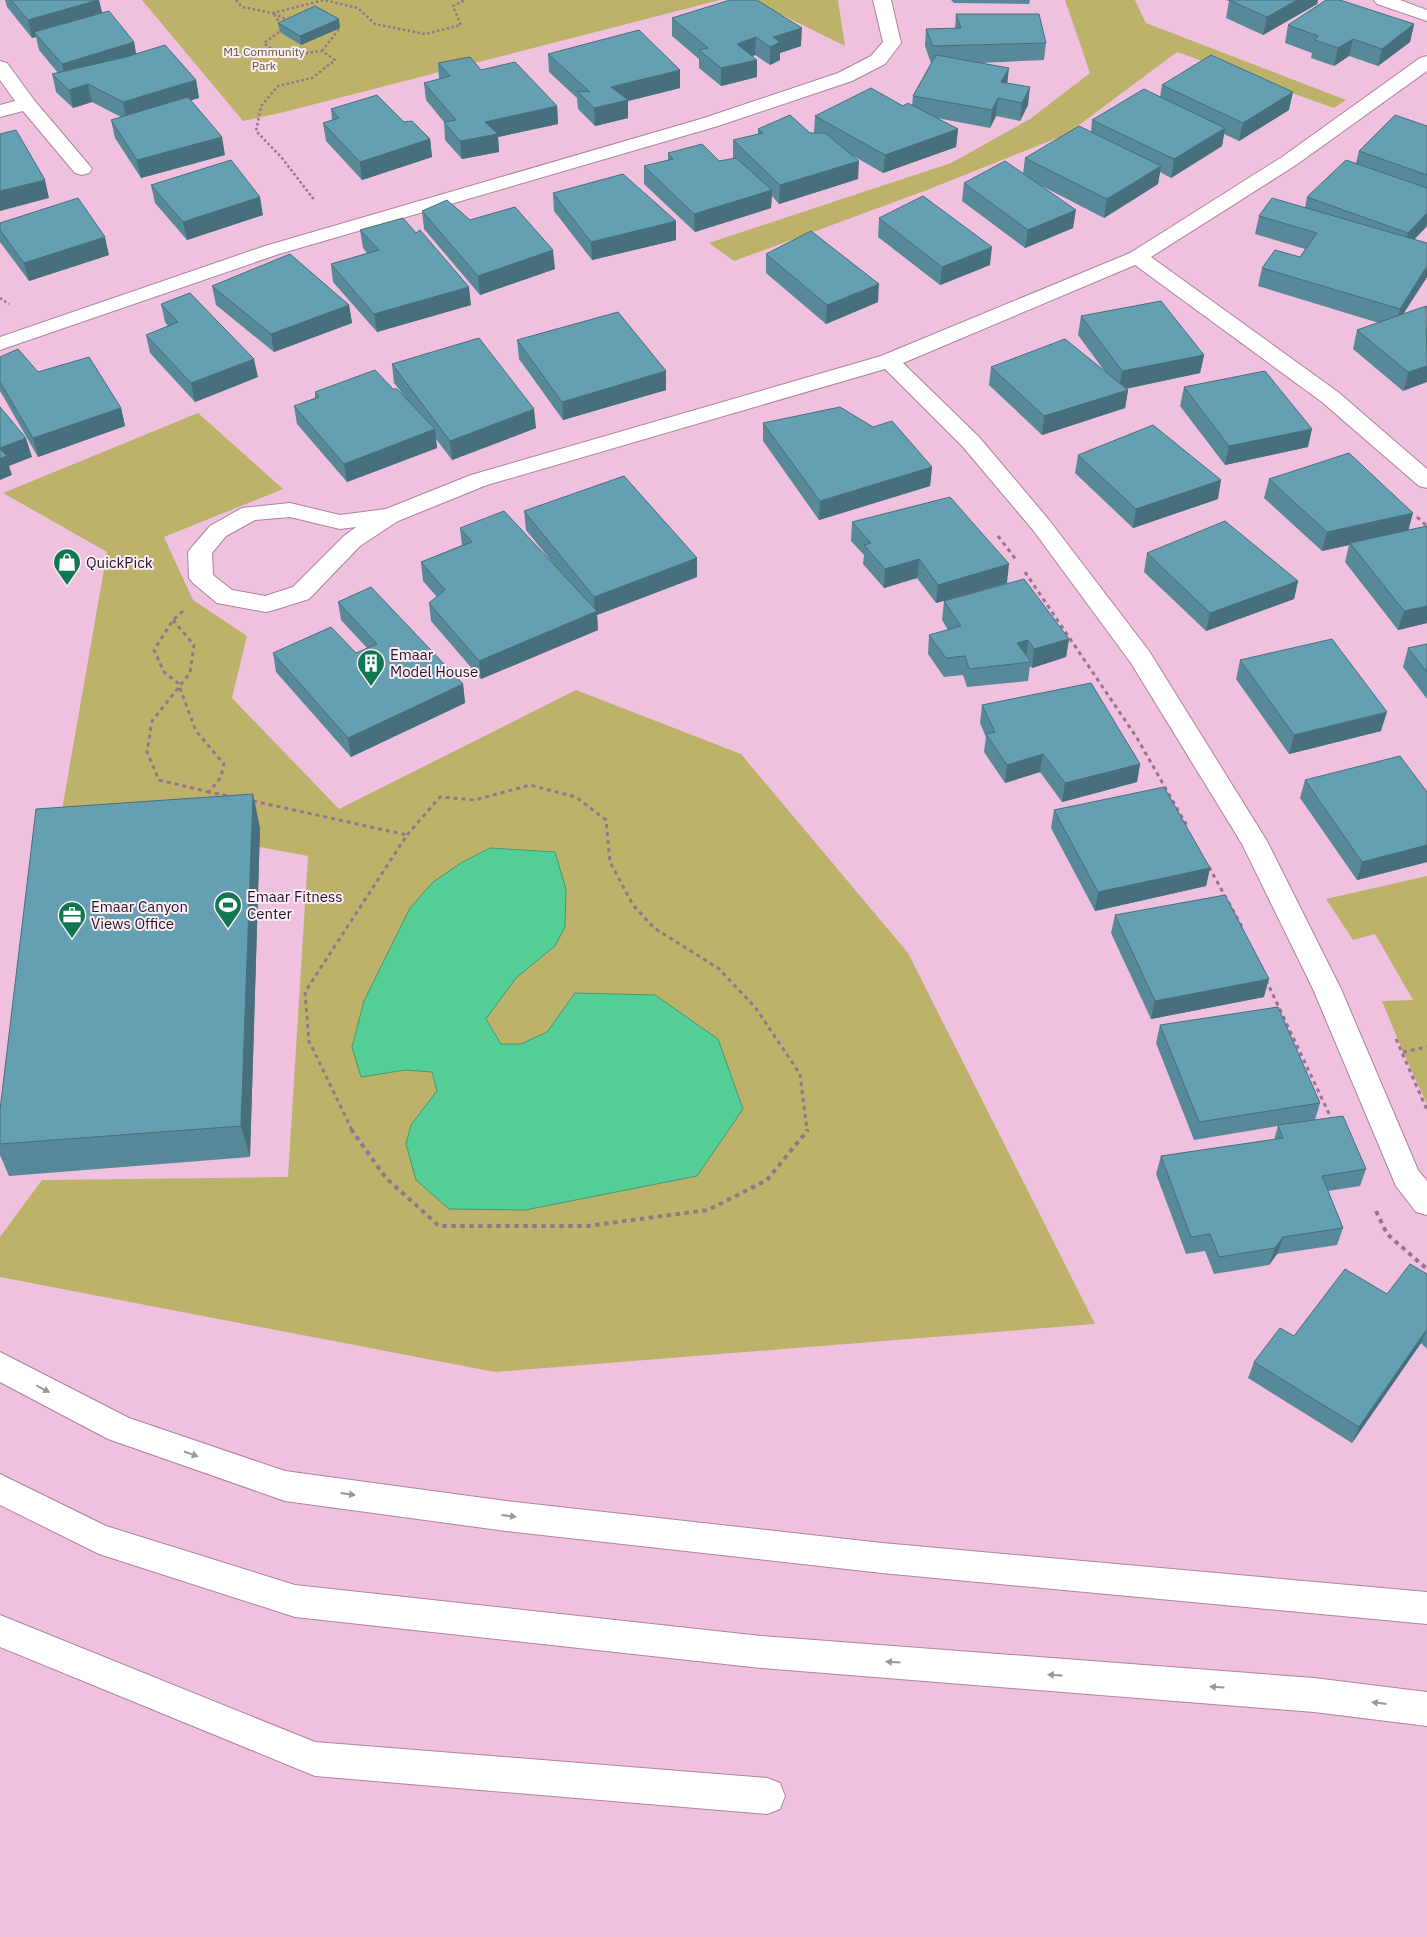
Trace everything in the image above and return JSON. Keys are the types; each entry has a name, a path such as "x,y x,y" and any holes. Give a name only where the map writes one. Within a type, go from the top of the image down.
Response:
{"street":[{"path":"0,344 272,250 711,122 845,77 878,60 892,43 882,0"},
{"path":"1383,0 1427,16"},
{"path":"390,516 340,522 290,510 250,513 218,531 200,552 201,578 225,597 266,604 302,593 352,541 390,516 479,480 889,361 1137,257 1289,161 1427,62"},
{"path":"0,67 27,104 82,168"},
{"path":"0,111 27,104"},
{"path":"1137,257 1330,396 1427,481"},
{"path":"889,361 978,449 1041,525 1140,657 1254,841 1327,989 1406,1178 1427,1203"},
{"path":"0,1366 120,1429 286,1486 506,1516 882,1558 1427,1608"},
{"path":"0,1489 98,1539 295,1601 761,1652 1314,1695 1427,1709"},
{"path":"0,1631 315,1759 767,1796"}],"path":[{"path":"236,0 242,7 273,13 292,22"},
{"path":"273,13 324,0 358,8 375,24 425,34 460,25 453,6 465,0"},
{"path":"273,13 284,28 264,43 280,56 322,51 335,60 312,78 278,86 261,106 256,131 282,158 318,206"},
{"path":"322,51 340,28 332,24"},
{"path":"1413,513 1427,526"},
{"path":"993,531 1022,568 1137,738 1188,829"},
{"path":"186,608 173,620 154,650 164,672 178,683 196,731 224,764 221,777 209,792"},
{"path":"173,620 194,645 190,673 152,721 147,752 159,780 237,798"},
{"path":"530,785 576,797 606,820 610,862 633,905 654,928 718,968 755,1007 800,1074 807,1131 767,1180 708,1210 586,1226 439,1226 386,1178 348,1124 308,1041 305,992 407,835 440,797 475,800 530,785"},
{"path":"247,800 407,835"},
{"path":"1207,862 1243,930"},
{"path":"1263,972 1336,1128"},
{"path":"1393,1034 1403,1052 1427,1110"},
{"path":"1403,1052 1427,1047"},
{"path":"1374,1207 1387,1234 1427,1269"}],"green space":[{"name":"M1 Community Park","path":"142,0 720,0 243,121"},
{"path":"752,0 838,0 845,46"},
{"path":"1065,0 1135,0 1146,23 1346,100 1334,108 1177,52 1067,134 927,190 734,261 709,243 951,163 1030,119 1090,73"},
{"path":"198,413 283,489 164,537 193,600 247,636 232,698 339,809 576,690 741,754 908,953 1095,1324 495,1372 0,1277 0,1237 42,1180 288,1177 308,856 62,810 107,552 3,493"},
{"path":"1427,876 1427,1104 1382,1001 1413,1000 1375,934 1353,940 1326,899"}],"shaded area":[{"path":"490,848 555,852 566,889 565,927 555,946 516,978 486,1019 501,1044 521,1044 547,1032 575,993 655,995 718,1039 743,1109 697,1176 525,1210 449,1209 416,1180 406,1144 411,1125 437,1091 432,1072 405,1070 361,1077 352,1047 364,1001 410,908 433,882 461,863"}],"building":[{"path":"11,0 98,0 28,20"},
{"path":"730,0 757,0 802,28 773,37 780,42 770,47 756,37 737,44 757,60 721,68 699,50 708,48 672,18"},
{"path":"1229,0 1297,0 1267,17"},
{"path":"1326,0 1340,0 1414,24 1382,49 1353,39 1338,48 1315,40 1318,36 1288,25"},
{"path":"315,6 339,19 300,36 278,23"},
{"path":"109,11 134,42 62,64 34,32"},
{"path":"956,14 1039,14 1046,43 933,46 926,29 961,28"},
{"path":"639,30 680,70 611,87 628,100 594,108 577,91 590,92 548,54"},
{"path":"165,45 196,80 123,102 88,84 69,90 52,74 126,57"},
{"path":"936,55 1009,68 1001,82 1030,87 1022,103 998,98 992,110 913,96"},
{"path":"1211,55 1293,92 1243,123 1162,85"},
{"path":"470,57 481,70 515,62 557,106 485,122 498,134 460,141 444,122 456,120 424,83 450,76 438,63"},
{"path":"871,88 903,106 908,103 958,129 885,155 815,116"},
{"path":"1144,89 1225,128 1174,159 1092,120"},
{"path":"377,95 404,122 412,121 430,139 360,162 323,123 339,118 331,109"},
{"path":"188,97 222,137 137,160 111,120"},
{"path":"790,115 810,133 825,133 859,161 780,185 733,140 763,133 758,129"},
{"path":"1395,115 1427,126 1427,175 1359,151"},
{"path":"1079,126 1161,166 1107,199 1025,158"},
{"path":"16,130 45,180 0,191 0,134"},
{"path":"702,144 719,161 736,158 772,190 694,214 644,166 673,159 668,153"},
{"path":"231,160 260,197 183,222 151,185"},
{"path":"1346,160 1427,188 1427,213 1408,233 1307,197"},
{"path":"1005,161 1076,210 1028,230 964,183"},
{"path":"623,174 676,221 591,242 553,193"},
{"path":"923,196 992,247 942,267 879,218"},
{"path":"78,198 105,237 24,263 0,230 0,223"},
{"path":"1272,198 1427,243 1427,266 1400,309 1262,268 1275,250 1300,257 1317,233 1259,216"},
{"path":"447,200 470,220 515,207 553,250 478,276 422,211"},
{"path":"403,218 416,233 420,230 469,287 374,314 331,264 379,250 360,230"},
{"path":"811,231 879,284 827,305 766,254"},
{"path":"290,254 349,305 271,334 212,286"},
{"path":"190,293 254,359 191,383 146,335 178,322 161,304"},
{"path":"1161,301 1204,355 1122,371 1081,316"},
{"path":"1426,306 1427,366 1408,372 1357,330"},
{"path":"618,312 666,371 562,402 517,340"},
{"path":"479,338 534,409 450,441 392,364"},
{"path":"1065,339 1128,390 1044,416 991,367"},
{"path":"18,349 38,372 89,357 121,408 33,438 0,382 0,357"},
{"path":"375,370 393,389 397,389 435,429 344,464 294,406 319,397 315,392"},
{"path":"1265,371 1312,429 1229,446 1184,387"},
{"path":"0,407 26,438 0,448"},
{"path":"840,407 873,427 892,421 932,467 820,501 763,423"},
{"path":"1153,425 1221,480 1136,509 1078,455"},
{"path":"0,449 7,456 0,459"},
{"path":"1349,453 1413,513 1327,532 1269,479"},
{"path":"624,476 697,558 594,597 524,511"},
{"path":"950,497 1009,564 938,585 919,559 885,569 864,545 871,543 852,522"},
{"path":"504,511 597,611 479,661 429,603 445,590 421,562 472,542 460,528"},
{"path":"1225,521 1298,581 1210,613 1147,553"},
{"path":"1427,526 1427,606 1404,611 1350,543"},
{"path":"1024,579 1069,639 1034,649 1028,640 1017,643 1031,662 969,669 965,656 946,658 929,635 961,626 944,601"},
{"name":"Emaar Model House","path":"371,587 463,684 348,738 273,653 331,627 356,653 377,644 338,602"},
{"path":"1332,639 1387,712 1294,735 1240,660"},
{"path":"1427,644 1427,672 1408,648"},
{"path":"1091,683 1140,764 1065,783 1043,754 1007,765 986,734 995,732 982,705"},
{"path":"1400,756 1427,792 1427,845 1362,862 1305,780"},
{"path":"1164,787 1210,868 1098,892 1054,810"},
{"path":"253,794 241,1126 0,1144 0,1110 36,809"},
{"path":"1225,895 1269,979 1155,1001 1115,915"},
{"path":"1278,1007 1320,1103 1199,1122 1160,1025"},
{"path":"1343,1116 1366,1169 1322,1176 1343,1228 1283,1237 1275,1248 1219,1257 1210,1234 1191,1237 1161,1156 1283,1138 1278,1125"},
{"path":"1410,1264 1427,1274 1427,1329 1359,1427 1254,1362 1280,1328 1294,1336 1345,1269 1387,1294"}],"place":[{"name":"QuickPick","path":"67,586"},
{"name":"Emaar Model House","path":"371,687"},
{"name":"Emaar Fitness Center","path":"228,929"},
{"name":"Emaar Canyon Views Office","path":"72,939"}]}
